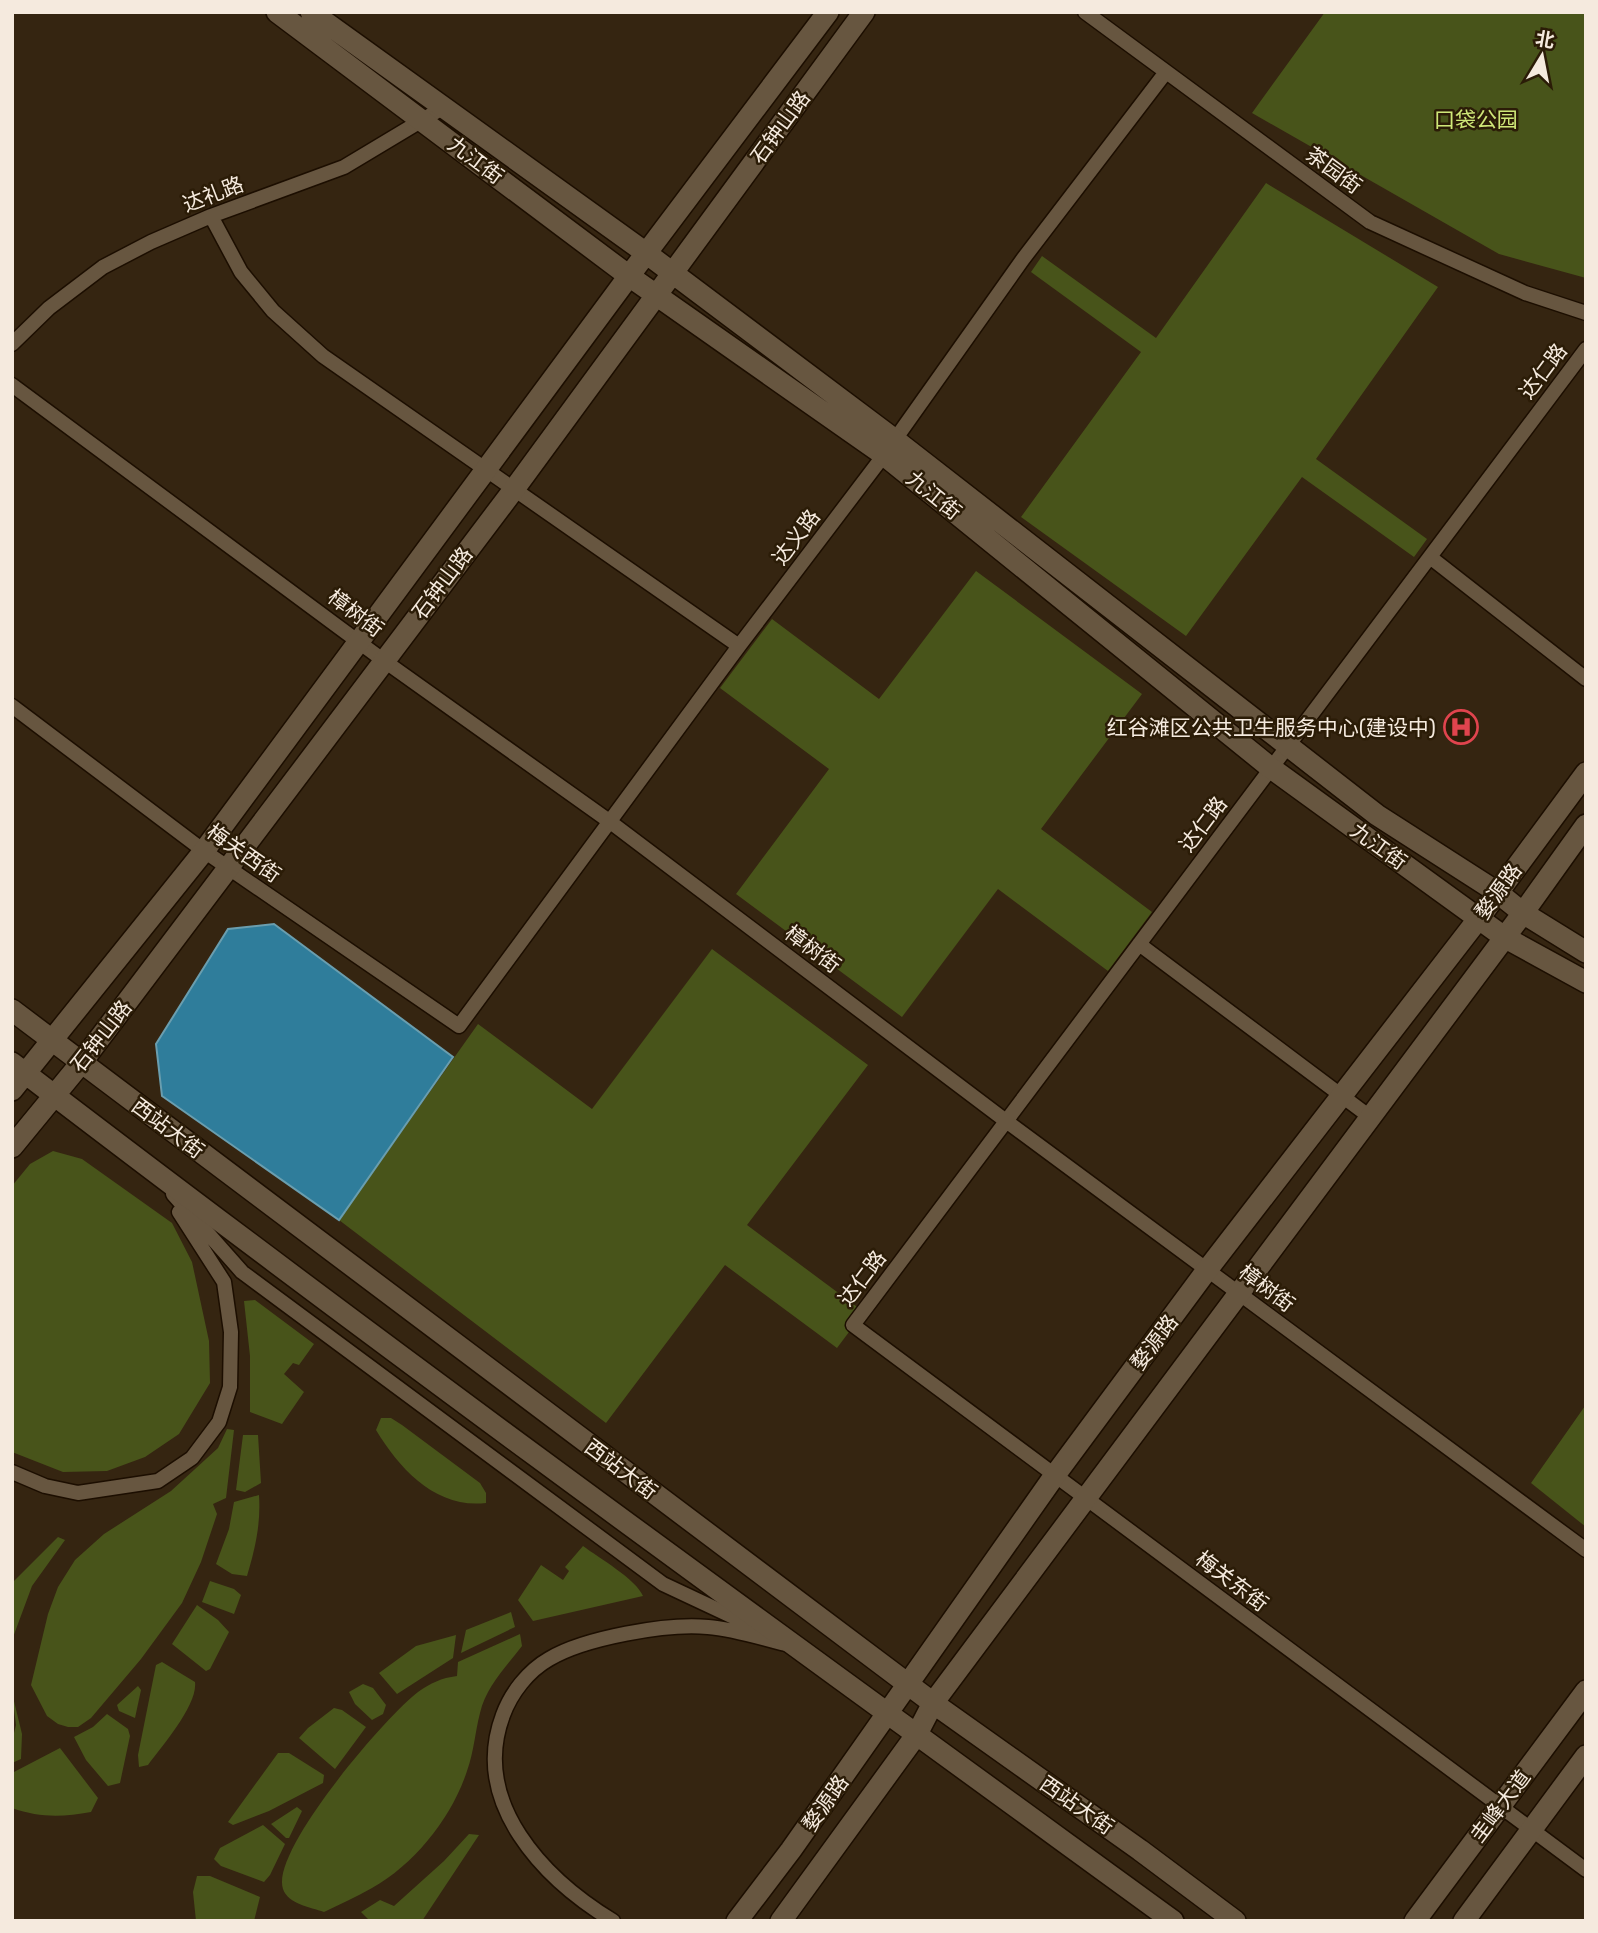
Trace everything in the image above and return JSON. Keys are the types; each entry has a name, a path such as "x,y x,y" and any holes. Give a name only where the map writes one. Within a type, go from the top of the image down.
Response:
{"street":[{"name":"九江街","path":"277,12 629,276 890,448 1377,815 1586,952"},
{"name":"九江街","path":"311,12 646,253 890,448 1271,768 1504,937 1586,982"},
{"name":"石钟山路","path":"17,1076 54,1040 204,851 646,253 828,12"},
{"name":"石钟山路","path":"12,1146 81,1063 228,869 514,488 864,12"},
{"name":"茶园街","path":"1085,12 1370,222 1525,293 1586,313"},
{"name":"达义路","path":"458,1026 739,646 890,448 1023,259 1166,72"},
{"name":"达礼路","path":"12,344 48,309 103,267 151,242 211,216 344,167 444,107"},
{"path":"211,216 241,272 273,311 323,356 739,646"},
{"name":"达仁路","path":"853,1325 1586,349"},
{"name":"樟树街","path":"12,384 383,660 610,821 1006,1121 1586,1550"},
{"path":"1430,557 1586,679"},
{"name":"梅关西街","path":"12,706 228,869 458,1026"},
{"name":"婺源路","path":"737,1920 792,1850 1055,1475 1586,774"},
{"name":"婺源路","path":"781,1921 917,1734 933,1703 1586,825"},
{"path":"1139,944 1370,1117"},
{"name":"西站大街","path":"12,1010 933,1703 1235,1921"},
{"name":"西站大街","path":"17,1076 52,1095 793,1646 1173,1921"},
{"path":"12,1472 45,1486 78,1493 158,1481 192,1458 219,1422 230,1387 231,1332 224,1282 154,1173"},
{"name":"梅关东街","path":"853,1325 1586,1870"},
{"path":"613,1921 563,1887 522,1841 504,1806 494,1765 498,1729 508,1701 524,1680 548,1659 584,1644 652,1629 708,1626 793,1646"},
{"name":"圭峰大道","path":"1415,1921 1586,1692"},
{"name":"圭峰大道","path":"1464,1921 1586,1756"},
{"path":"790,1921 802,1893"}],"green space":[{"name":"口袋公园","path":"1325,12 1586,12 1586,278 1499,254 1252,113"},
{"path":"1266,183 1438,287 1316,459 1427,539 1414,557 1302,477 1186,636 1021,517 1141,352 1031,272 1042,256 1156,338"},
{"path":"976,571 1142,694 1041,829 1152,912 1108,971 998,889 902,1017 736,894 829,769 720,688 772,619 879,699"},
{"path":"712,949 868,1065 747,1225 864,1312 837,1348 725,1265 606,1423 339,1220 478,1024 592,1109"},
{"path":"53,1151 82,1159 172,1223 192,1262 209,1341 210,1383 179,1434 145,1457 107,1471 63,1472 12,1452 12,1186 30,1164"},
{"path":"255,1300 314,1344 299,1365 293,1363 284,1374 304,1392 282,1424 250,1412 250,1356 244,1301"},
{"path":"1586,1406 1586,1527 1531,1483"},
{"path":"381,1418 391,1418 402,1425 480,1483 486,1493 486,1503 452,1500 422,1484 396,1459 376,1430"},
{"path":"227,1429 234,1430 226,1498 213,1504 217,1514 201,1562 182,1603 141,1659 91,1718 78,1727 58,1724 47,1716 31,1685 48,1614 58,1587 75,1560 104,1534 171,1491 218,1448"},
{"path":"243,1435 258,1435 261,1483 245,1492 236,1490"},
{"path":"259,1495 257,1536 247,1576 232,1574 216,1564 229,1529 234,1502"},
{"path":"58,1537 65,1540 32,1586 12,1640 12,1583"},
{"path":"583,1546 625,1576 643,1596 533,1621 518,1600 541,1565 563,1580 569,1571 565,1567"},
{"path":"210,1581 234,1589 241,1595 234,1614 202,1602"},
{"path":"197,1605 229,1632 210,1669 206,1671 172,1644"},
{"path":"511,1612 515,1627 461,1653 466,1630"},
{"path":"520,1634 522,1646 497,1678 483,1704 469,1764 460,1788 442,1822 417,1853 388,1878 324,1912 290,1898 283,1889 284,1871 294,1846 312,1816 358,1755 418,1692 436,1681 457,1676 458,1662"},
{"path":"456,1635 453,1658 397,1694 379,1673 416,1646"},
{"path":"162,1662 195,1682 194,1691 191,1702 170,1736 148,1765 139,1767 138,1755 156,1665"},
{"path":"363,1684 373,1688 386,1705 383,1714 372,1720 355,1704 349,1692"},
{"path":"138,1686 141,1690 135,1718 119,1711 117,1705"},
{"path":"12,1693 22,1734 21,1759 12,1763 12,1741 16,1725"},
{"path":"334,1708 342,1710 366,1727 335,1769 299,1738"},
{"path":"107,1714 128,1729 130,1736 120,1783 108,1786 86,1760 74,1737 93,1727"},
{"path":"60,1748 98,1798 91,1812 52,1816 12,1808 12,1773"},
{"path":"278,1753 289,1753 324,1775 323,1783 269,1811 233,1825 228,1822"},
{"path":"297,1807 302,1811 289,1838 286,1838 271,1824"},
{"path":"263,1825 285,1844 264,1882 221,1866 214,1859 220,1848"},
{"path":"469,1834 479,1835 422,1921 370,1921 361,1912 380,1900 394,1906 444,1861"},
{"path":"197,1876 210,1876 260,1897 254,1921 196,1921 193,1892"}],"water":[{"path":"274,924 453,1057 339,1220 162,1096 156,1044 228,929"}],"place":[{"name":"红谷滩区公共卫生服务中心(建设中)","path":"1461,727"}]}
